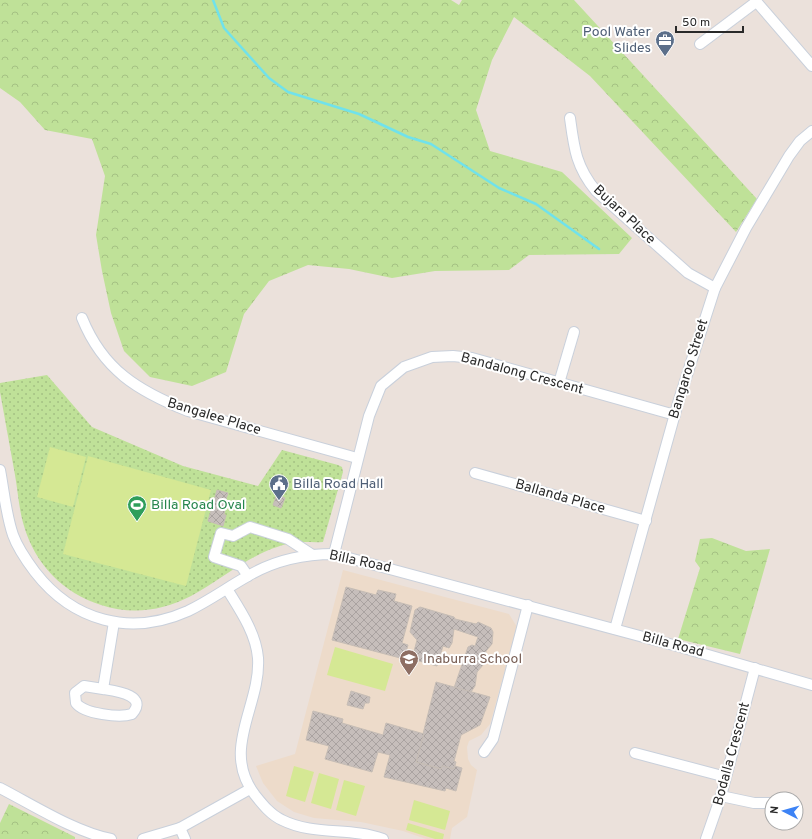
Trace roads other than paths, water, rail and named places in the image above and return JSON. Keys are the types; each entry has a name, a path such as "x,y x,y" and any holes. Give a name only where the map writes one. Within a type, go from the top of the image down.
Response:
{"street":[{"path":"700,44 756,1 812,66"},
{"name":"Bujara Place","path":"570,118 578,161 587,180 596,191 688,273 715,288"},
{"name":"Bangaroo Street","path":"615,629 675,415 715,288 746,228 789,156 800,141 812,131"},
{"name":"Bangalee Place","path":"82,318 94,344 109,364 131,384 162,401 188,412 357,458"},
{"path":"559,383 574,332"},
{"name":"Bandalong Crescent","path":"334,554 368,416 381,386 404,367 432,357 453,356 472,358 675,415"},
{"name":"Billa Road","path":"0,470 13,535 23,556 48,589 71,605 101,620 127,623 157,622 188,611 248,576 275,563 311,554 334,554 615,629 810,684"},
{"name":"Ballanda Place","path":"475,473 646,521"},
{"path":"248,576 241,566 214,557 221,533 233,536 250,527 288,539 311,554"},
{"path":"227,589 244,616 256,645 258,657 258,672 240,749 244,774 250,789 262,804 280,819 296,826 325,835 359,834 383,839"},
{"path":"484,752 493,739 528,606"},
{"path":"104,689 114,622"},
{"name":"Bodalla Crescent","path":"706,839 721,796 755,668"},
{"path":"810,684 812,674"},
{"path":"84,686 104,689 129,695 135,699 137,704 136,710 132,714 118,716 83,709 76,703 75,693 84,686"},
{"path":"634,753 726,777"},
{"path":"0,788 81,830 100,837 111,839"},
{"path":"143,839 180,828 250,789"},
{"path":"721,796 754,803 764,803"},
{"path":"180,828 185,839"}],"waterway":[{"path":"213,0 224,28 269,78 288,92 359,114 408,137 431,144 499,188 536,204 599,249"}],"place":[{"name":"Pool Water Slides","path":"665,57"},
{"name":"Billa Road Hall","path":"279,501"},
{"name":"Billa Road Oval","path":"137,522"},
{"name":"Inaburra School","path":"409,676"}]}
